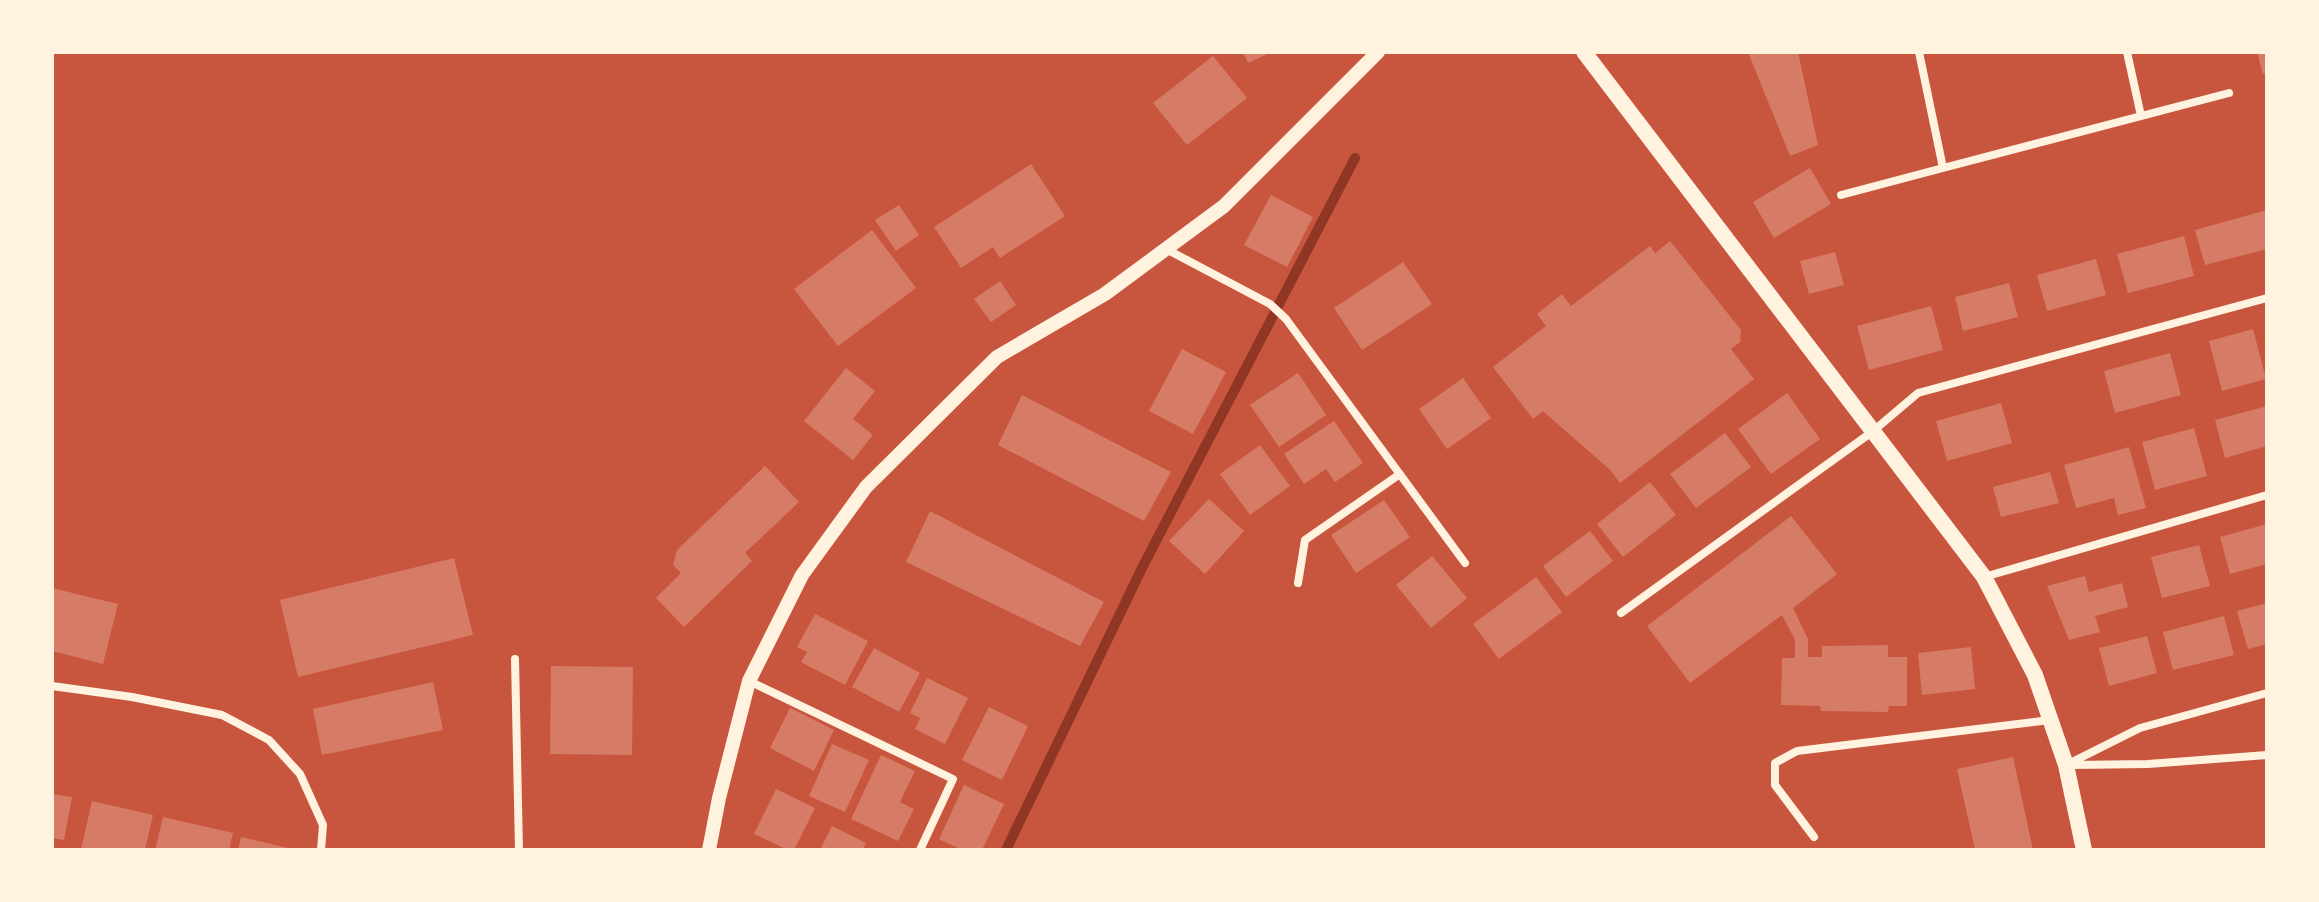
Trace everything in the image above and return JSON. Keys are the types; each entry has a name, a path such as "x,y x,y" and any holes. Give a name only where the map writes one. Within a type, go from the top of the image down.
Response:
{"main road":[{"path":"1584,52 1984,577 2035,675 2066,765 2084,850"}],"street":[{"path":"709,850 749,681 802,575 866,487 997,357 1105,294 1224,206 1378,52"},
{"path":"1919,52 1943,168"},
{"path":"2127,52 2141,116"},
{"path":"1841,195 2229,93"},
{"path":"1166,249 1270,304 1286,319 1465,563"},
{"path":"1621,613 1872,432 1918,393 2267,298"},
{"path":"1298,583 1305,540 1400,474"},
{"path":"1984,577 2267,495"},
{"path":"515,659 519,850"},
{"path":"749,681 953,779 920,850"},
{"path":"52,686 132,697 222,715 269,740 300,774 323,825 321,850"},
{"path":"2066,765 2140,728 2267,693"},
{"path":"1814,837 1775,785 1775,763 1797,751 2050,720"},
{"path":"2066,765 2148,764 2267,755"}],"building":[{"path":"1243,52 1272,52 1248,63"},
{"path":"1748,52 1798,52 1818,145 1790,156"},
{"path":"2257,52 2267,52 2267,73 2263,74"},
{"path":"1213,56 1247,98 1187,145 1153,103"},
{"path":"1031,164 1065,216 1000,258 993,247 961,268 934,227"},
{"path":"1810,168 1831,204 1774,238 1753,202"},
{"path":"1271,195 1313,217 1287,267 1244,245"},
{"path":"899,205 919,235 896,251 875,220"},
{"path":"2267,210 2267,249 2205,265 2195,230"},
{"path":"872,230 916,288 838,346 794,289"},
{"path":"2184,236 2194,276 2128,293 2117,254"},
{"path":"1670,241 1741,330 1740,342 1731,349 1754,379 1620,483 1610,470 1543,411 1533,419 1493,367 1546,326 1537,314 1562,294 1571,306 1650,246 1655,253"},
{"path":"1835,252 1844,285 1809,294 1800,261"},
{"path":"2096,259 2106,295 2047,311 2037,275"},
{"path":"1403,262 1432,304 1362,350 1334,308"},
{"path":"1000,281 1016,305 991,322 974,299"},
{"path":"2009,283 2018,317 1963,331 1955,297"},
{"path":"1931,306 1943,350 1869,370 1857,326"},
{"path":"2253,329 2266,379 2222,391 2209,341"},
{"path":"1182,349 1226,372 1193,434 1149,411"},
{"path":"2170,353 2181,395 2115,413 2104,371"},
{"path":"846,368 875,391 853,419 873,435 853,460 804,421"},
{"path":"1298,373 1326,415 1279,447 1250,405"},
{"path":"1463,378 1491,418 1447,449 1419,409"},
{"path":"1787,393 1820,439 1771,474 1738,429"},
{"path":"1022,395 1171,472 1144,521 998,445"},
{"path":"2001,403 2012,443 1947,461 1936,421"},
{"path":"2267,406 2267,446 2225,458 2215,420"},
{"path":"1334,421 1363,463 1335,482 1326,469 1304,484 1284,454"},
{"path":"2194,428 2207,476 2155,490 2142,442"},
{"path":"1725,433 1751,467 1696,508 1670,474"},
{"path":"1260,445 1290,486 1250,515 1220,474"},
{"path":"2129,447 2146,508 2118,515 2114,498 2076,508 2064,465"},
{"path":"765,466 799,502 745,553 752,561 684,627 656,598 681,573 673,565 677,550"},
{"path":"2050,472 2059,503 2001,517 1993,487"},
{"path":"1650,482 1676,515 1623,557 1597,524"},
{"path":"1209,499 1244,531 1205,574 1169,541"},
{"path":"1384,500 1410,537 1356,573 1331,535"},
{"path":"930,511 1104,602 1080,646 906,562"},
{"path":"1791,516 1837,574 1793,608 1808,639 1808,657 1822,657 1822,646 1888,645 1888,657 1907,657 1907,706 1889,706 1888,712 1821,711 1820,706 1781,705 1782,658 1795,658 1795,640 1782,615 1690,683 1647,626"},
{"path":"2267,524 2267,564 2230,574 2220,537"},
{"path":"1590,531 1613,561 1566,597 1543,566"},
{"path":"2199,545 2210,586 2162,598 2151,557"},
{"path":"1432,556 1467,598 1431,628 1396,585"},
{"path":"454,558 473,635 298,677 280,600"},
{"path":"2085,576 2089,592 2122,583 2128,607 2095,616 2100,632 2069,640 2047,586"},
{"path":"1536,577 1562,612 1499,659 1473,624"},
{"path":"52,588 118,604 103,664 52,651"},
{"path":"2267,603 2267,644 2248,649 2237,611"},
{"path":"815,614 868,641 845,685 801,662 807,652 797,647"},
{"path":"2224,616 2234,655 2173,670 2163,632"},
{"path":"2147,636 2157,673 2109,686 2099,648"},
{"path":"1971,647 1975,689 1922,695 1918,653"},
{"path":"874,648 920,673 899,712 852,687"},
{"path":"551,666 633,667 632,755 550,754"},
{"path":"927,678 968,698 945,744 915,729 920,718 910,713"},
{"path":"433,682 443,730 322,755 313,709"},
{"path":"989,707 1028,726 1002,780 962,760"},
{"path":"790,708 834,730 814,771 770,748"},
{"path":"832,744 869,760 845,812 809,796"},
{"path":"881,755 915,771 900,802 914,809 898,841 851,819"},
{"path":"2013,757 2033,850 1975,850 1957,769"},
{"path":"964,785 1004,804 982,850 962,850 939,839"},
{"path":"776,789 815,808 794,850 754,834"},
{"path":"52,794 72,797 64,840 52,838"},
{"path":"92,801 153,815 145,850 81,850"},
{"path":"163,817 233,833 229,850 155,850"},
{"path":"832,826 866,843 863,850 820,850"},
{"path":"241,837 292,849 292,850 238,850"}],"waterway":[{"path":"1006,850 1143,566 1355,158"}]}
